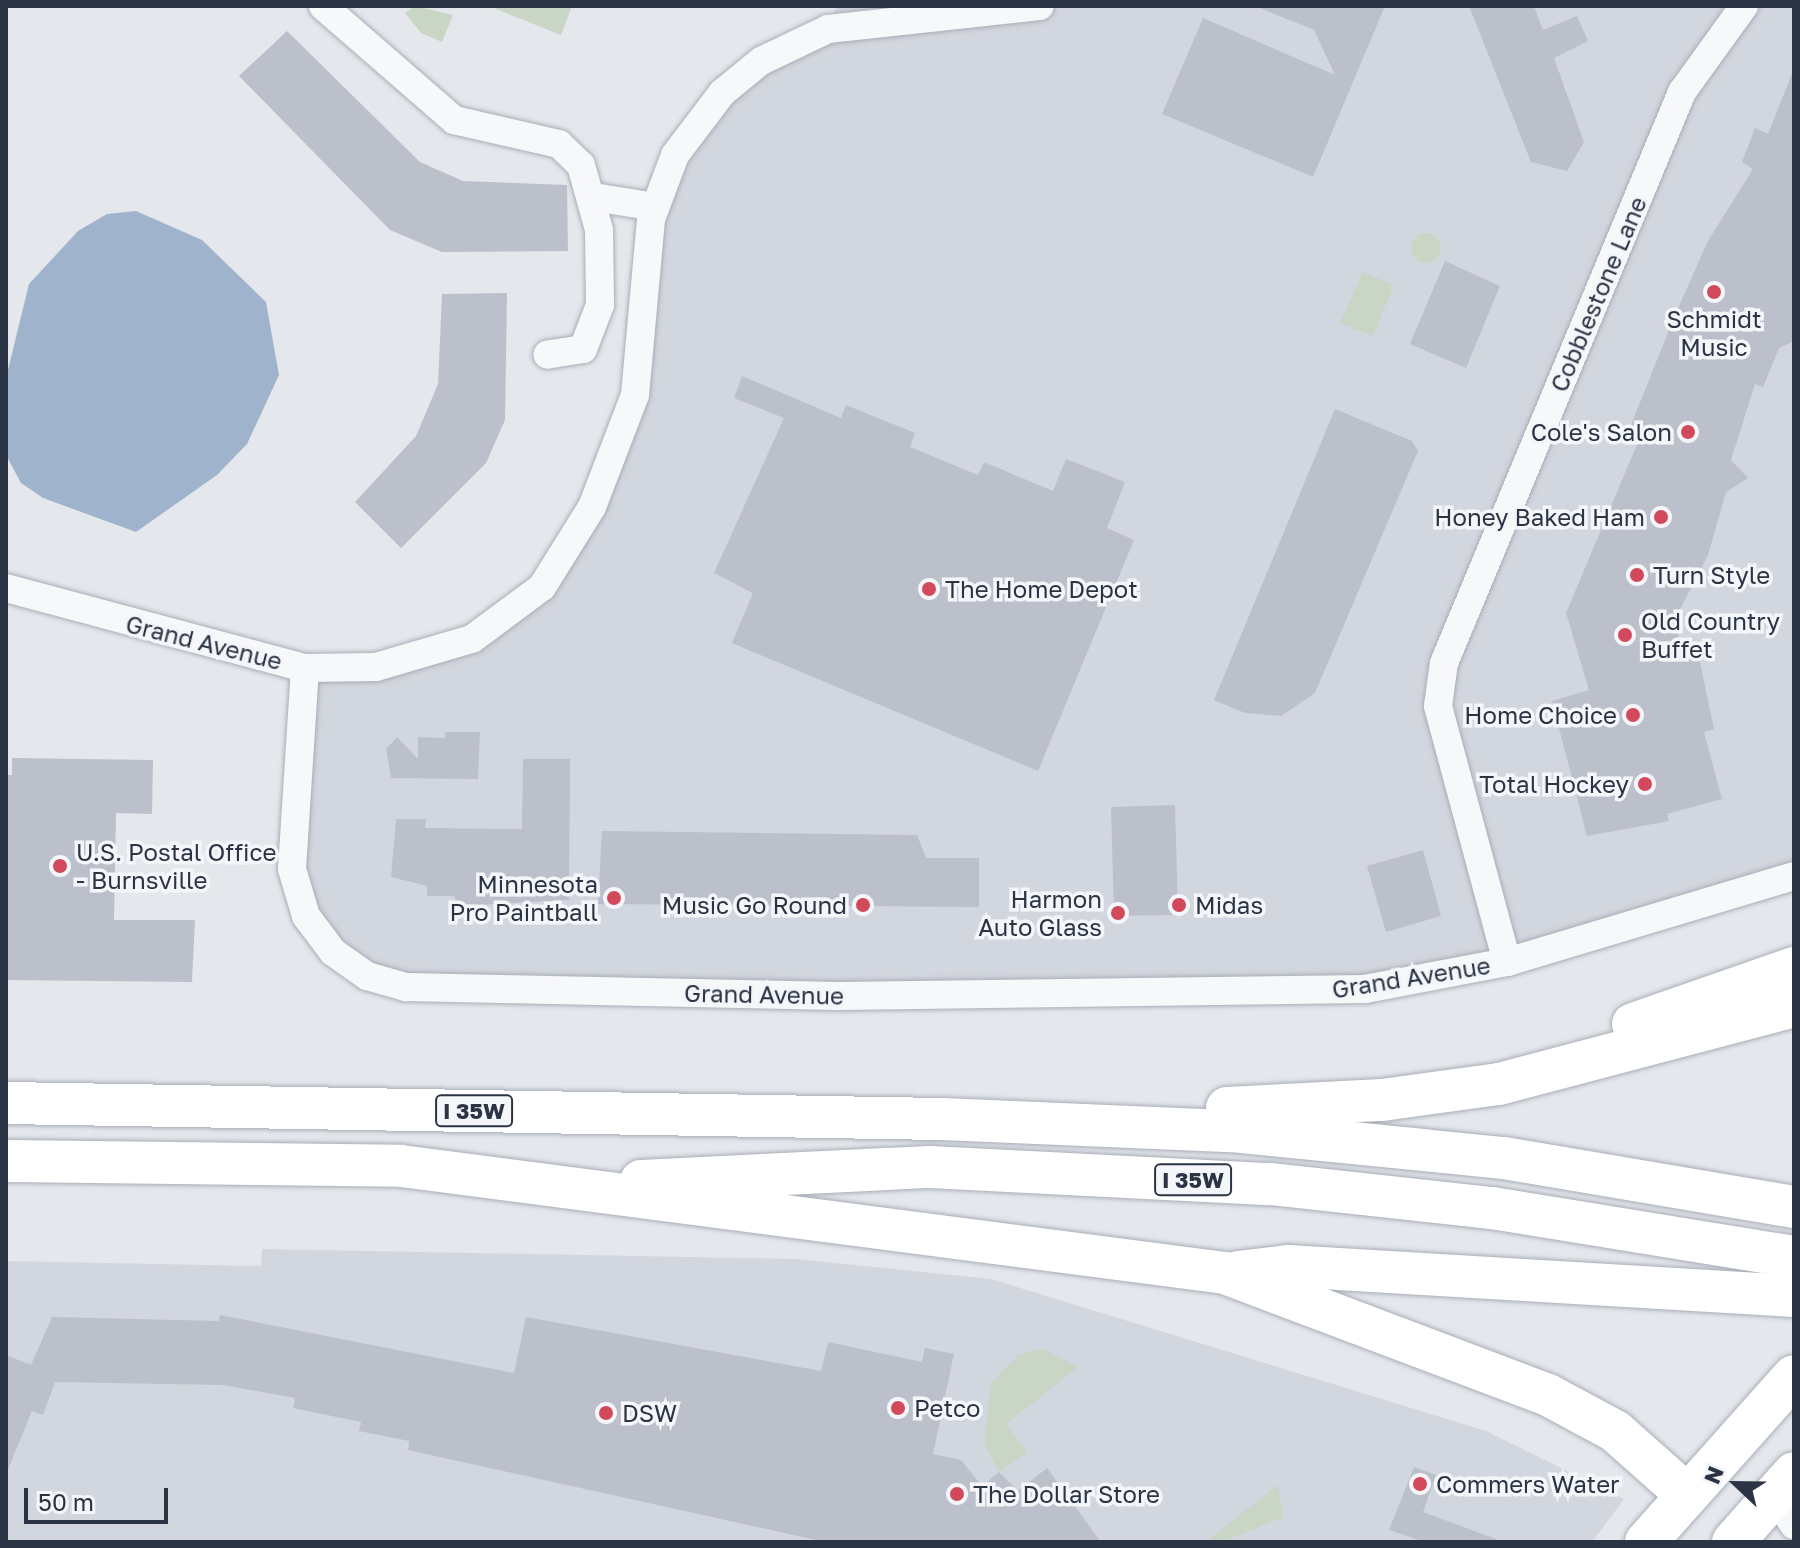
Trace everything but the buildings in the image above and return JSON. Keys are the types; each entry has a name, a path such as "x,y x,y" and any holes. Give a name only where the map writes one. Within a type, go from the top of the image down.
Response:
{"highway":[{"path":"1433,1094 1794,968"},
{"path":"942,1119 1433,1094 1536,1076 1794,1006"},
{"name":"I 35W","path":"6,1103 942,1119 1318,1139 1504,1158 1794,1207"},
{"name":"I 35W","path":"6,1161 401,1166 588,1186 786,1169 1040,1171 1492,1208 1794,1257"},
{"path":"588,1186 779,1221 1072,1248 1225,1273 1548,1395 1615,1431 1686,1494"},
{"path":"1225,1273 1288,1266 1794,1296"},
{"path":"1646,1542 1725,1447 1794,1376"},
{"path":"1725,1447 1787,1497 1733,1542"}],"street":[{"path":"323,6 454,120 568,149 594,197 604,283 595,323 583,349 547,355"},
{"path":"305,668 376,667 443,653 542,587 592,507 635,395 655,207 675,155 704,114 781,49 854,22 1040,6"},
{"name":"Cobblestone Lane","path":"1507,962 1439,715 1444,663 1682,92 1744,6"},
{"path":"594,197 655,207"},
{"name":"Grand Avenue","path":"6,588 305,668 292,869 306,916 333,952 367,976 406,987 1199,995 1365,989 1507,962 1794,876"}],"shaded area":[{"path":"837,6 1794,6 1794,876 1365,989 406,987 306,916 305,668 376,667 510,615 627,424 645,269 704,114 828,29"},
{"path":"262,1249 796,1259 991,1279 1486,1431 1624,1499 1592,1542 6,1542 6,1261 261,1266"}],"green space":[{"path":"415,6 453,15 442,42 421,33 405,13"},
{"path":"489,6 572,6 561,35"},
{"path":"1426,233 1437,237 1441,248 1437,259 1426,263 1415,259 1411,248 1415,237"},
{"path":"1363,272 1394,285 1373,336 1340,323"},
{"path":"1043,1349 1078,1367 1006,1424 1027,1452 999,1472 984,1443 991,1383 1018,1355"},
{"path":"1278,1485 1283,1517 1223,1542 1205,1542"}],"water":[{"path":"136,211 202,240 266,302 279,375 247,444 217,475 136,532 43,498 21,483 6,455 6,378 29,284 78,231 107,214"}],"place":[{"name":"Schmidt Music","path":"1714,292"},
{"name":"Cole's Salon","path":"1688,432"},
{"name":"Honey Baked Ham","path":"1661,517"},
{"name":"Turn Style","path":"1637,575"},
{"name":"The Home Depot","path":"929,589"},
{"name":"Old Country Buffet","path":"1625,635"},
{"name":"Home Choice","path":"1633,715"},
{"name":"Total Hockey","path":"1645,784"},
{"name":"U.S. Postal Office - Burnsville","path":"60,866"},
{"name":"Minnesota Pro Paintball","path":"614,898"},
{"name":"Music Go Round","path":"863,905"},
{"name":"Midas","path":"1179,905"},
{"name":"Harmon Auto Glass","path":"1118,913"},
{"name":"Petco","path":"898,1408"},
{"name":"DSW","path":"606,1413"},
{"name":"Commers Water","path":"1420,1484"},
{"name":"The Dollar Store","path":"957,1494"}]}
